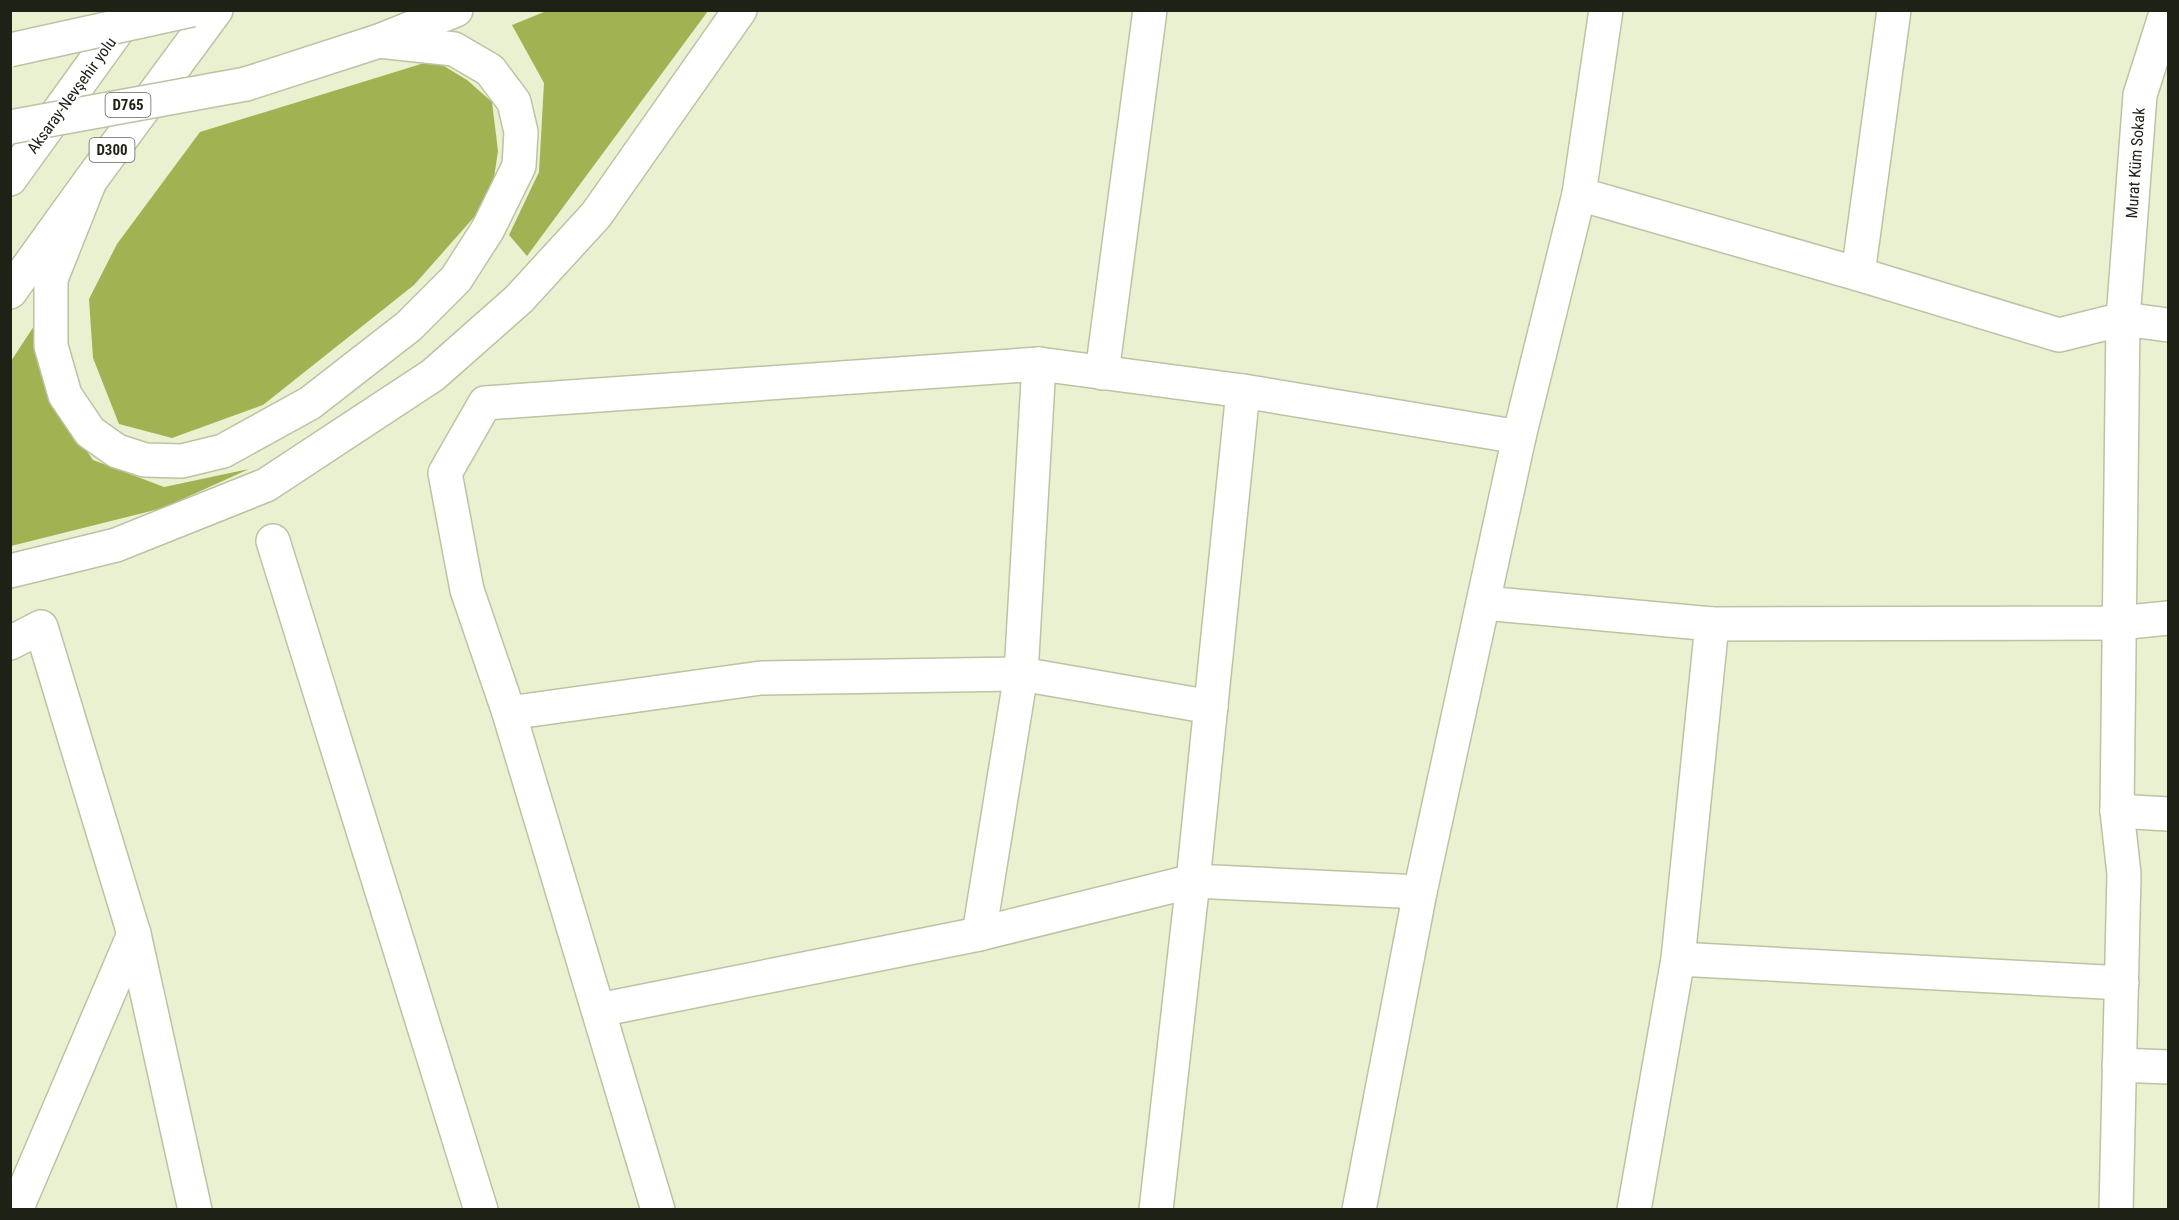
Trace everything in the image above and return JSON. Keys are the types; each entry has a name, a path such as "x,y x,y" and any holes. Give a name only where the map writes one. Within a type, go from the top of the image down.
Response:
{"main road":[{"name":"Aksaray-Nevşehir yolu","path":"10,179 132,10"},
{"path":"10,50 192,10"},
{"name":"D300","path":"10,292 216,10"},
{"name":"D765","path":"10,127 246,84 379,41 456,10"},
{"path":"10,571 116,545 266,485 433,375 519,299 596,215 740,10"},
{"path":"1102,373 1150,10"},
{"path":"1359,1209 1420,892 1519,437 1579,194 1606,10"},
{"path":"1858,274 1894,10"},
{"name":"Murat Küm Sokak","path":"2116,1209 2124,874 2117,811 2123,320 2140,95 2167,10"},
{"path":"90,180 51,279 51,346 65,395 90,432 117,451 145,460 182,461 223,451 310,403 409,326 456,279 488,229 519,166 520,132 514,102 490,70 454,49 379,41"},
{"path":"1579,194 1858,274 2059,335 2123,320 2169,325"},
{"path":"979,934 1021,674 1039,364"},
{"path":"658,1209 509,713 467,590 445,473 485,403 1039,364 1243,391 1519,437"},
{"path":"1156,1209 1193,881 1243,391"},
{"path":"273,540 481,1209"},
{"path":"1484,603 1712,624 2119,622 2169,618"},
{"path":"1634,1209 1678,959 1712,624"},
{"path":"10,643 41,627 134,934 195,1209"},
{"path":"509,713 761,678 1021,674 1211,707"},
{"path":"2117,811 2169,814"},
{"path":"599,1010 979,934 1193,881 1420,892"},
{"path":"16,1209 134,934"},
{"path":"1678,959 2122,983"},
{"path":"2119,1065 2169,1067"}],"green space":[{"path":"549,10 708,11 527,256 509,235 539,172 544,83 512,25"},
{"path":"434,60 467,80 492,102 498,151 491,198 414,285 263,405 172,438 119,424 93,358 89,299 117,244 200,132"},
{"path":"36,323 53,402 93,460 164,487 249,469 163,508 11,546 11,361"}]}
